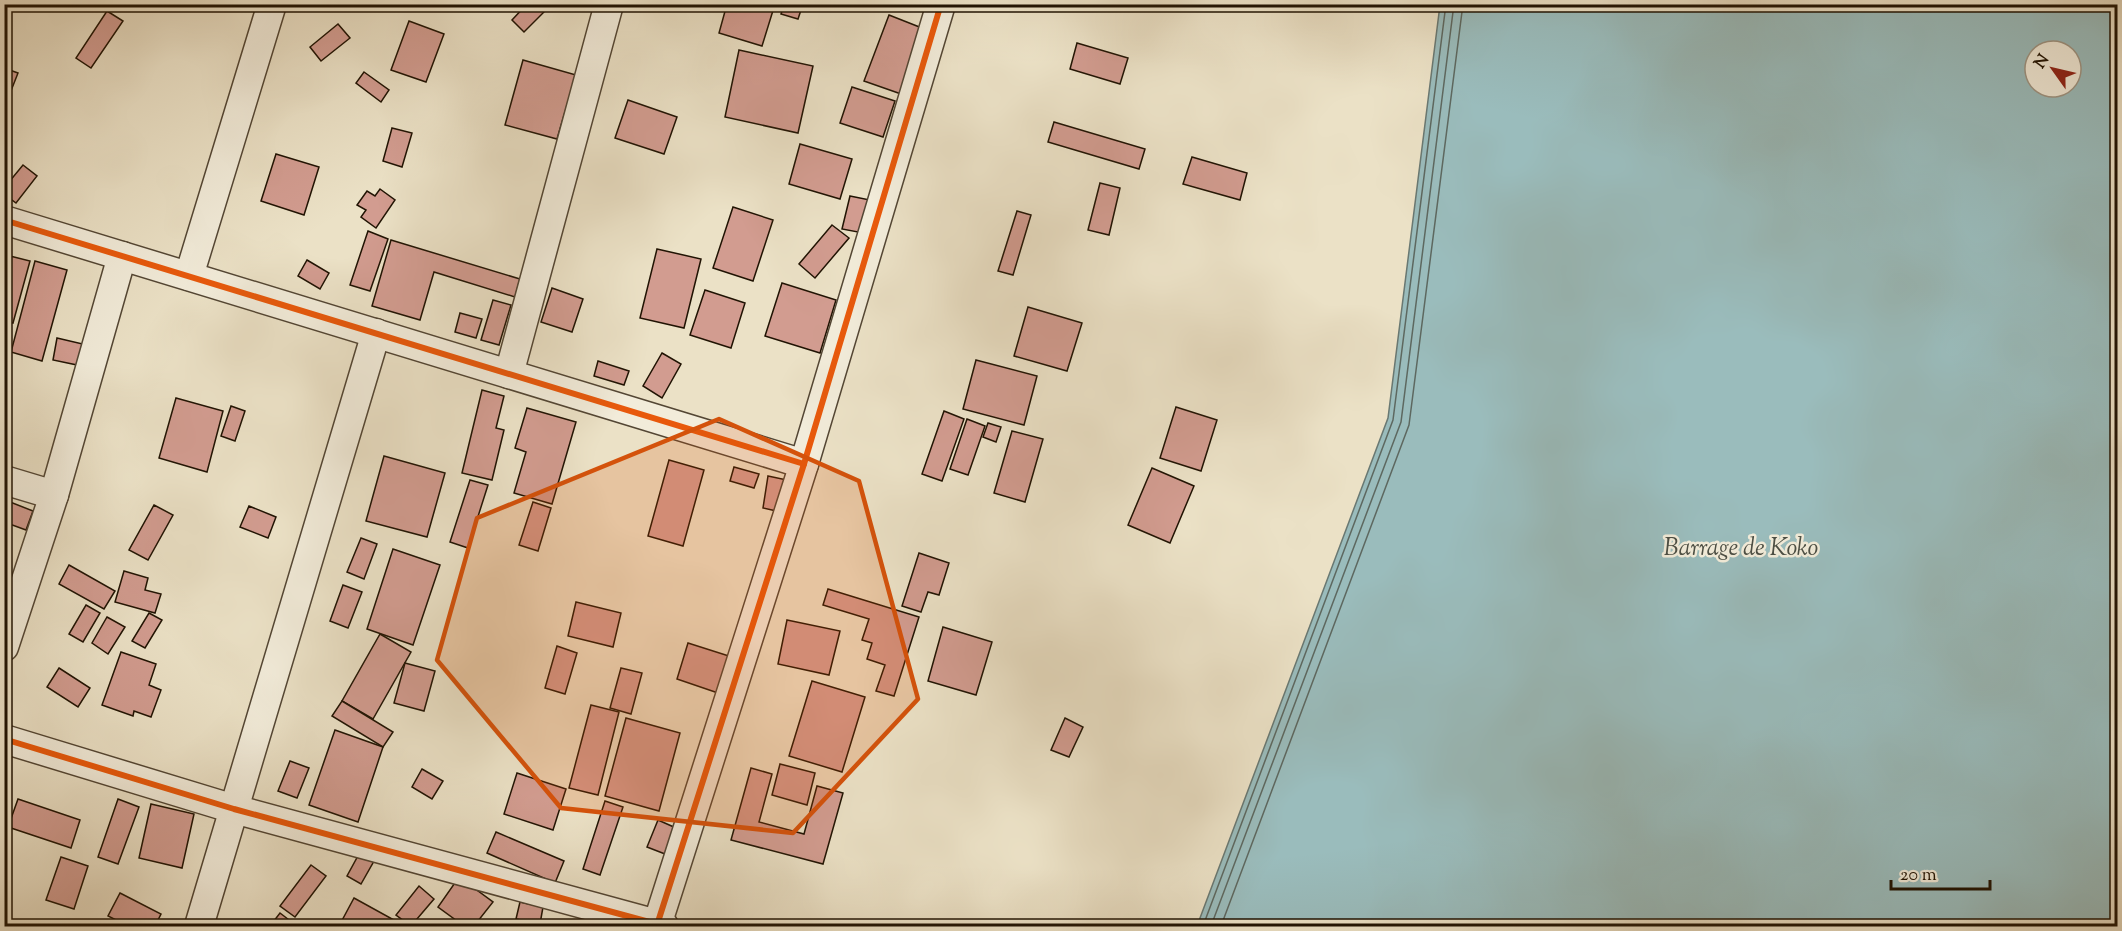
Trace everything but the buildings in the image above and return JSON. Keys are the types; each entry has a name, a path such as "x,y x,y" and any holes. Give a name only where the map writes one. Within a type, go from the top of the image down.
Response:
{"street":[{"path":"189,276 272,4"},
{"path":"509,374 609,4"},
{"path":"4,739 234,809 660,926 804,464 941,4"},
{"path":"4,220 804,464"},
{"path":"4,647 54,495 122,256"},
{"path":"199,927 376,333"},
{"path":"4,480 54,495"}],"highlighted area":[{"path":"719,419 859,481 918,699 793,833 561,808 437,660 477,518"}],"water":[{"name":"Barrage de Koko","path":"1440,5 2117,5 2117,926 1197,926 1388,418"}],"cycle path":[{"path":"657,925 804,464 941,4"},
{"path":"4,220 804,464"},
{"path":"4,739 234,809 664,926"}]}
